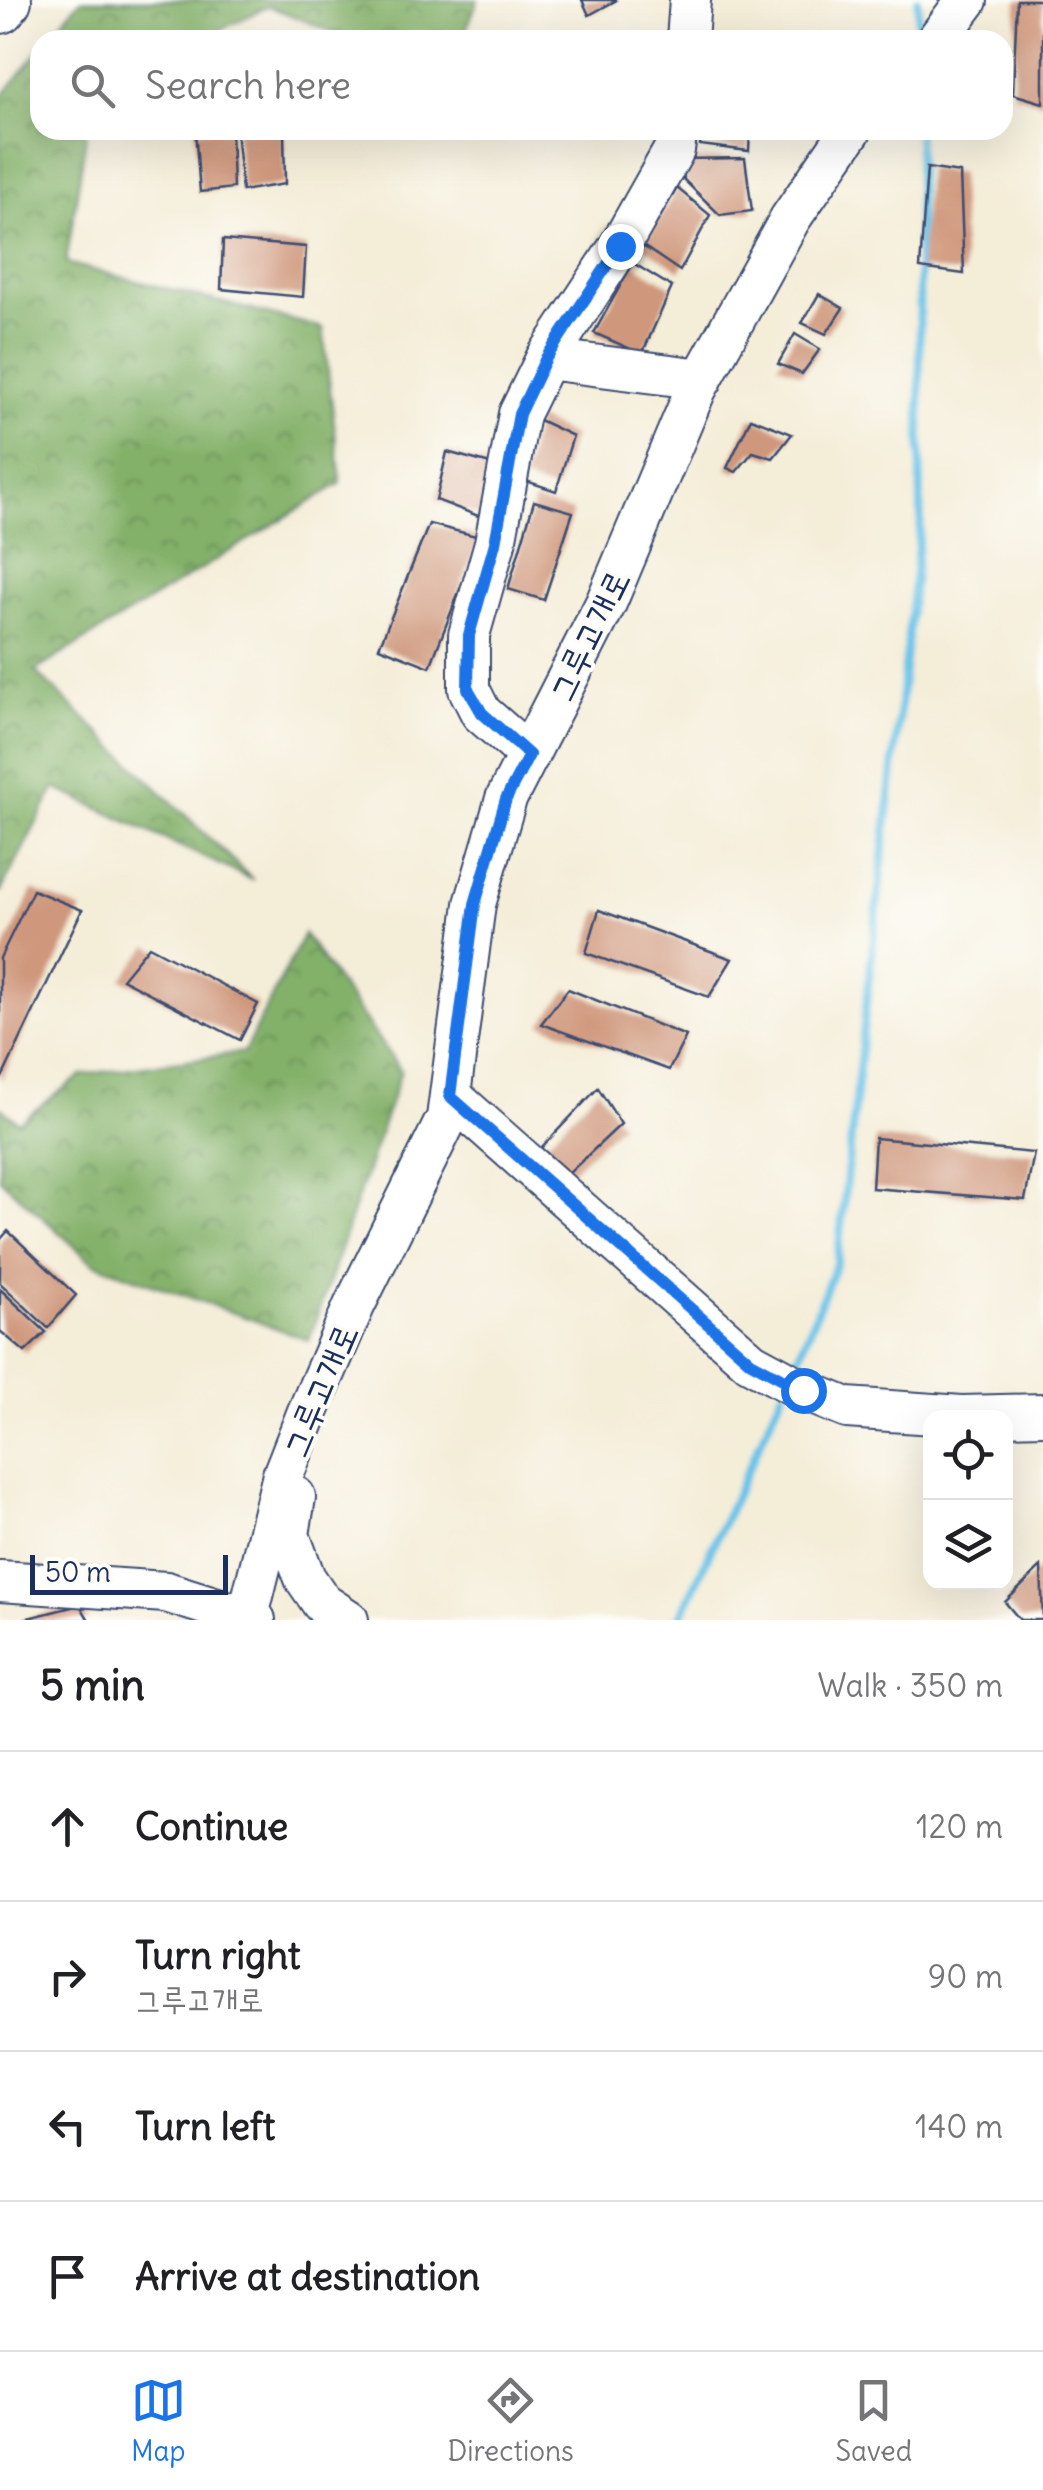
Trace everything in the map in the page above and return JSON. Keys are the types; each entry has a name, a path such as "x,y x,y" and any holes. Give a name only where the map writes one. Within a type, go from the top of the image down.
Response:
{"main road":[{"path":"0,8 6,0"}],"street":[{"path":"688,30 690,0"},
{"path":"529,755 482,713 468,689 469,635 495,543 519,414 546,358 620,246 674,150 676,140"},
{"name":"그루고개로","path":"249,1619 284,1476 306,1414 354,1306 447,1118 475,904 506,799 606,603 702,378 790,219 845,140"},
{"path":"546,358 702,378"},
{"path":"450,1096 751,1362 787,1382 847,1408 962,1416 1043,1414"},
{"path":"306,1414 289,1535 305,1578 322,1603 348,1620"},
{"path":"0,1581 166,1592 249,1619"}],"green space":[{"path":"80,0 478,0 466,30 328,30 268,6 221,30 55,30"},
{"path":"30,62 30,140 85,140 66,263 323,328 341,483 35,671 253,880 55,788 0,893 0,99"},
{"path":"304,934 401,1071 309,1340 93,1263 0,1179 0,1107 19,1122 82,1075 244,1052"}],"building":[{"path":"582,0 617,0 589,15"},
{"path":"1017,0 1043,0 1043,103 1013,94"},
{"path":"196,140 231,140 233,188 200,192"},
{"path":"237,140 284,140 285,184 242,191"},
{"path":"700,140 750,140 749,151 700,145"},
{"path":"745,158 752,211 720,215 684,180 682,159"},
{"path":"927,168 960,173 964,274 920,268"},
{"path":"677,188 710,215 680,271 643,246"},
{"path":"223,240 306,247 303,297 221,289"},
{"path":"633,263 672,287 642,354 594,333"},
{"path":"819,294 843,308 826,334 802,323"},
{"path":"795,334 820,349 802,374 778,364"},
{"path":"751,418 792,434 773,458 753,452 736,472 727,468"},
{"path":"537,419 573,436 556,491 523,480"},
{"path":"447,452 501,467 489,520 436,500"},
{"path":"534,501 573,512 544,600 508,589"},
{"path":"429,524 480,537 430,667 379,647"},
{"path":"33,890 82,910 0,1082 0,958"},
{"path":"599,910 732,959 709,997 586,953"},
{"path":"149,946 258,1004 240,1040 122,979"},
{"path":"568,989 686,1036 669,1070 541,1024"},
{"path":"598,1088 621,1124 569,1173 541,1148"},
{"path":"875,1138 1034,1153 1025,1200 872,1188"},
{"path":"8,1231 76,1295 48,1328 0,1283 0,1240"},
{"path":"0,1289 46,1332 25,1352 0,1331"},
{"path":"1041,1567 1043,1620 1020,1620 1005,1602"},
{"path":"80,1605 89,1620 24,1620 24,1619"}],"waterway":[{"path":"918,0 918,30"},
{"path":"793,1370 837,1262 921,521 918,140"},
{"path":"679,1620 783,1392"}],"route":[{"path":"620,246 546,358 519,414 495,543 469,635 468,689 482,713 529,755 506,799 475,904 450,1096 751,1362 803,1390"}]}
